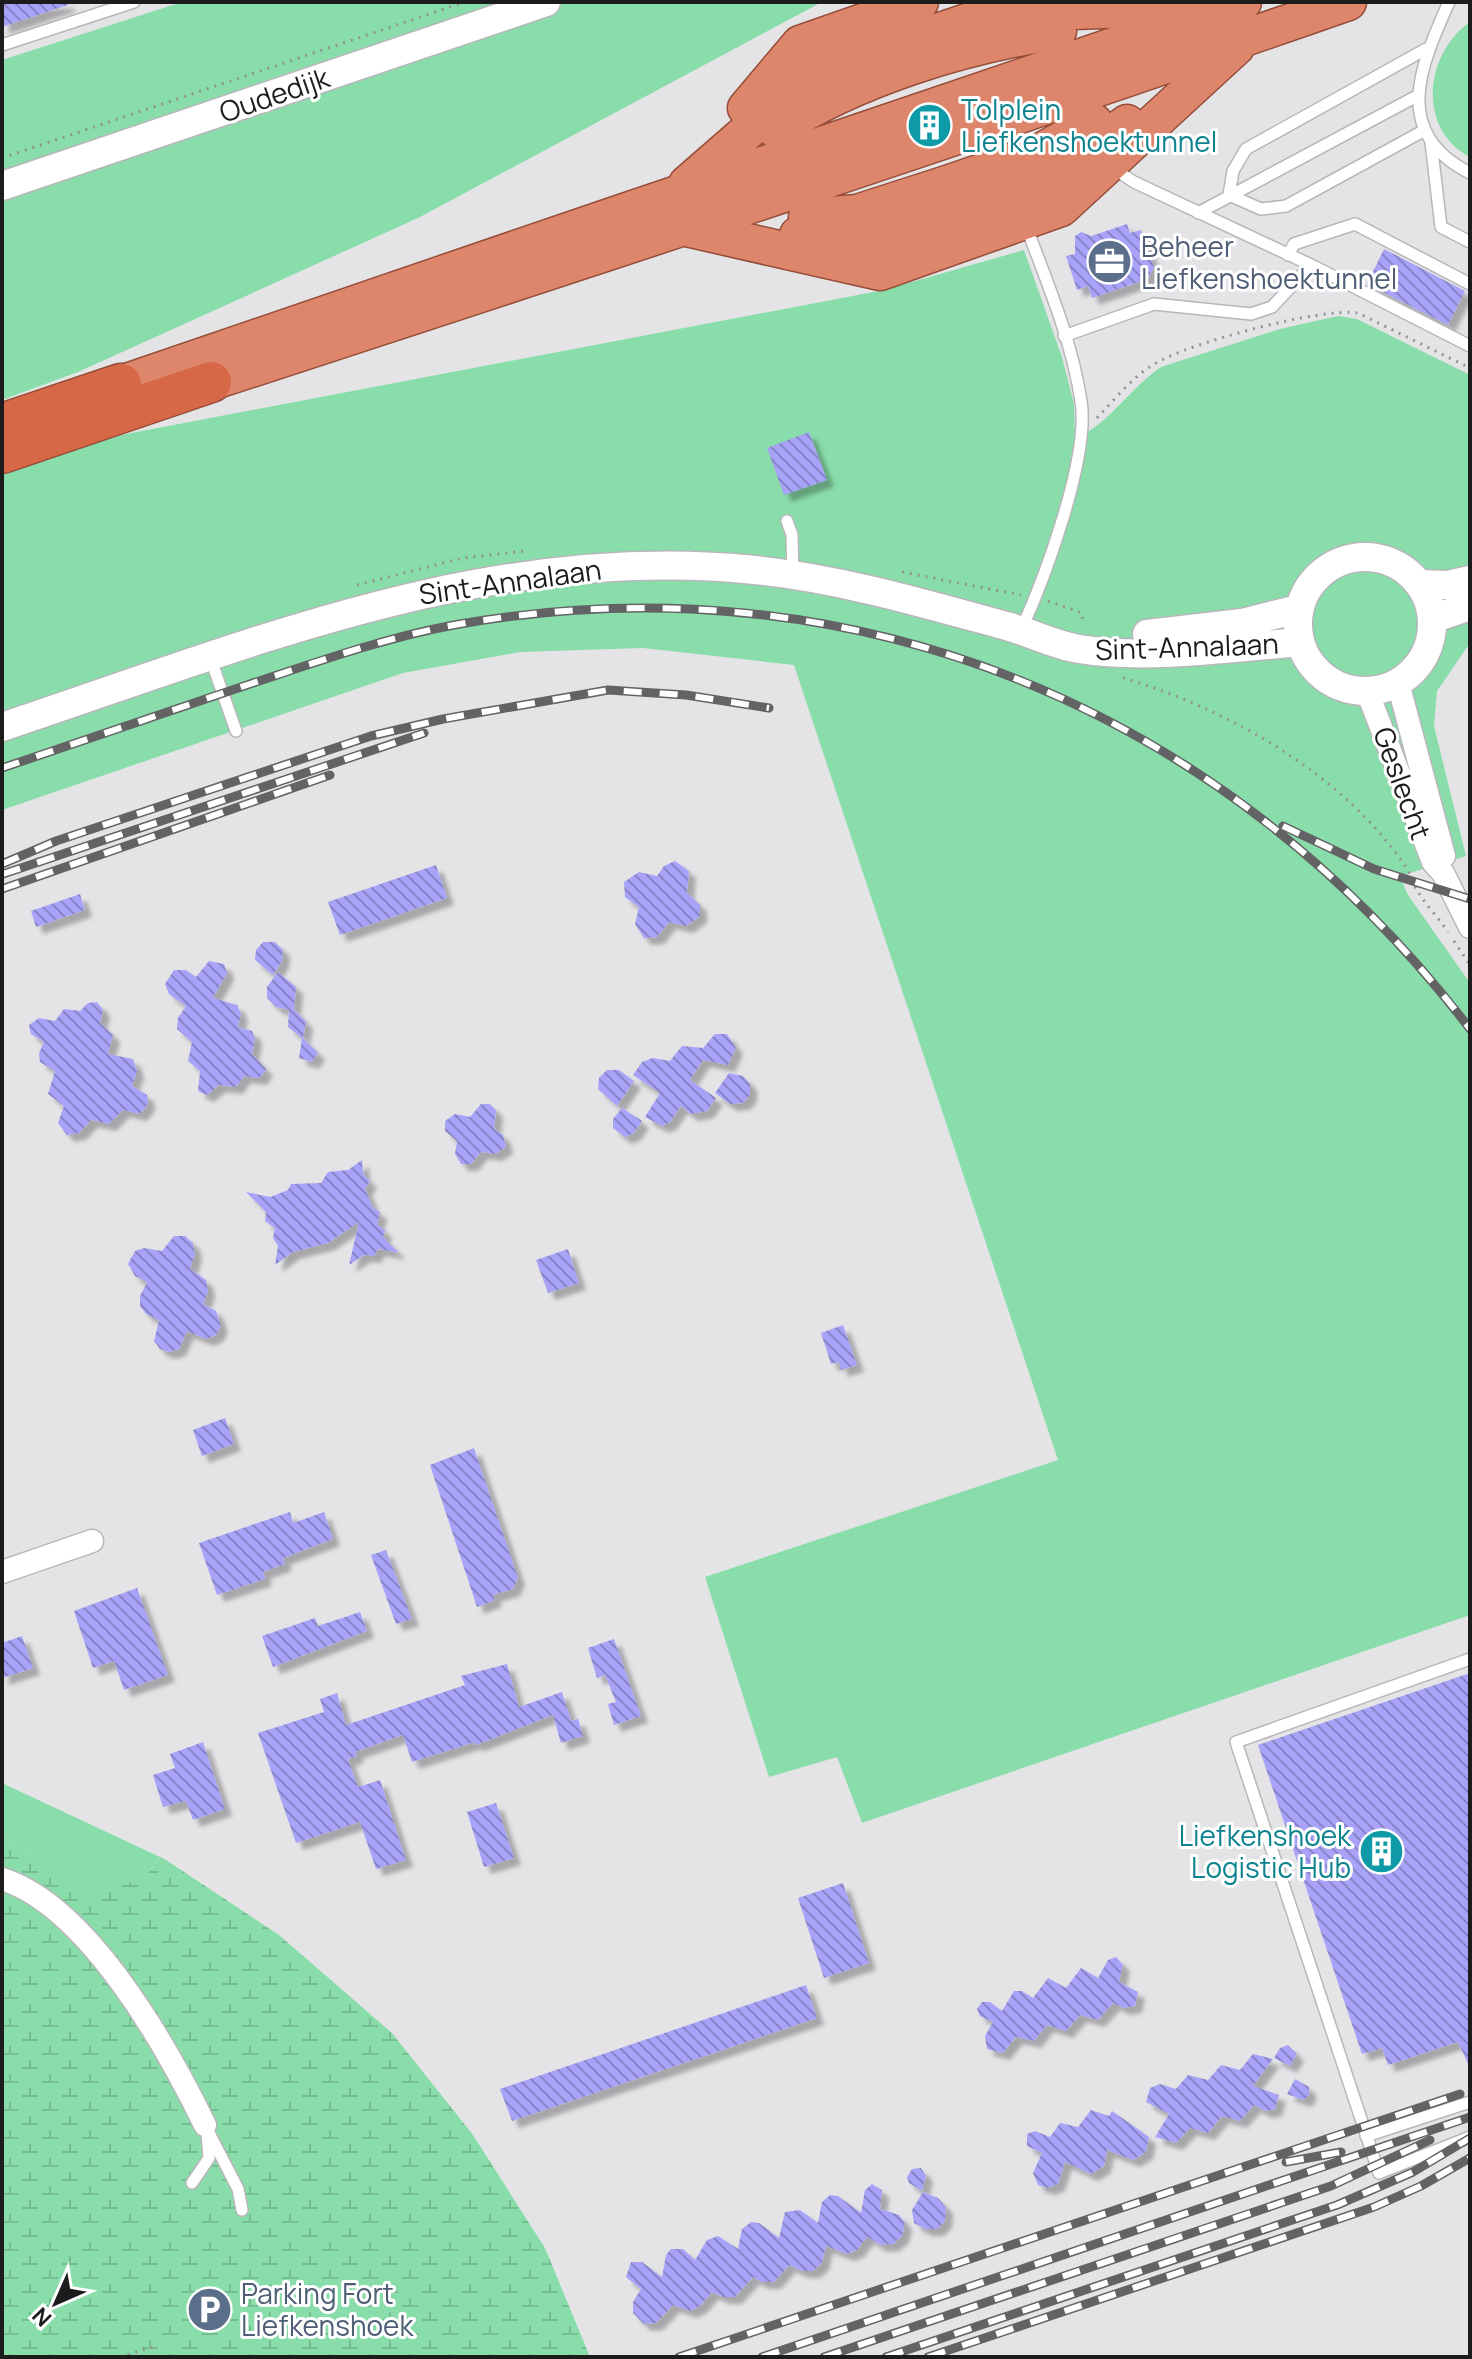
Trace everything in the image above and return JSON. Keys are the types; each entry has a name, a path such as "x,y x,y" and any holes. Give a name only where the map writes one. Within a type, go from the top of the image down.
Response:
{"highway":[{"path":"675,212 800,44 920,2"},
{"path":"675,212 807,62 984,2"},
{"path":"1004,2 1240,15"},
{"path":"1186,2 1240,15"},
{"path":"675,212 812,75 990,14 1240,15 1348,2"},
{"path":"675,212 880,272 1006,170 1068,135 1240,15"},
{"path":"675,212 857,213 1006,170 1068,135 1240,15"},
{"path":"2,453 211,382 836,151 1240,15"},
{"path":"2,424 121,384 840,163 1006,170 1061,208 1068,135 1240,15"}],"street":[{"name":"Oudedijk","path":"2,186 538,3"},
{"path":"1298,609 1306,589 1320,572 1340,561 1362,556 1384,559 1404,568 1419,584 1432,619 1470,606"},
{"name":"Sint-Annalaan","path":"2,727 210,657 413,594 526,574 592,567 703,566 793,575 869,589 1081,650 1128,652 1300,642"},
{"path":"1419,584 1448,585 1470,580"},
{"name":"Sint-Annalaan","path":"1026,632 1040,629 1083,634 1151,634 1242,623 1298,609"},
{"name":"Geslecht","path":"1298,609 1300,642 1309,662 1325,679 1345,688 1367,691 1398,683 1424,656 1432,619"},
{"name":"Geslecht","path":"1398,683 1445,856 1443,873"},
{"name":"Geslecht","path":"1367,691 1433,862 1443,873 1470,927"},
{"path":"2,1572 92,1541"},
{"path":"2,1879 44,1898 102,1961 165,2050 205,2125"}],"lane":[{"path":"2,45 134,2"},
{"path":"1449,2 1426,49 1417,96 1431,142 1452,164 1470,173"},
{"path":"1229,195 1233,171 1246,149 1426,49"},
{"path":"1198,213 1417,96"},
{"path":"1229,195 1261,209 1286,206 1425,130"},
{"path":"1068,135 1134,182 1311,265 1470,346"},
{"path":"1431,142 1441,227 1470,242"},
{"path":"1006,170 1064,336 1082,404 1082,445 1066,508 1026,632"},
{"path":"1288,255 1294,244 1355,224 1470,284"},
{"path":"1064,336 1154,304 1251,314 1272,307 1311,265"},
{"path":"787,521 792,535 793,575"},
{"path":"210,657 236,731"},
{"path":"1470,1659 1236,1742 1379,2173 1470,2137"},
{"path":"1366,2136 1470,2102"},
{"path":"192,2183 209,2158 205,2125"},
{"path":"205,2125 238,2189 242,2210"}],"path":[{"path":"2,158 465,2"},
{"path":"1082,430 1138,376 1158,362 1324,312 1358,313 1470,368"},
{"path":"1114,675 1171,692 1206,707 1247,729 1309,770 1373,829 1409,871 1416,889 1470,965"},
{"path":"120,2357 156,2346"}],"green space":[{"path":"182,2 822,2 418,218 78,372 2,400 2,60"},
{"path":"1470,22 1470,157 1453,144 1441,128 1434,110 1433,91 1443,52"},
{"path":"1024,250 1062,357 1074,404 1075,439 1109,415 1161,367 1280,329 1338,316 1357,319 1470,375 1470,643 1437,691 1434,726 1466,856 1400,876 1408,895 1470,983 1470,1615 862,1823 837,1757 769,1777 705,1577 1058,1460 794,665 643,648 520,652 403,673 2,810 2,472 100,439 884,290"},
{"path":"2,1783 160,1857 145,1877 117,1888 71,1887 36,1858 2,1837"},
{"path":"2,1837 36,1858 72,1887 117,1887 145,1877 160,1857 166,1860 279,1935 392,2033 473,2135 545,2248 590,2357 2,2357"}],"building":[{"path":"2,2 68,2 68,5 2,27"},
{"name":"Beheer Liefkenshoektunnel","path":"1127,224 1130,233 1141,230 1154,267 1148,279 1092,298 1088,286 1077,290 1066,256 1075,254 1075,236 1081,232 1091,236"},
{"path":"1384,249 1465,291 1448,325 1367,284"},
{"path":"809,432 827,480 784,495 767,448"},
{"path":"675,861 689,871 687,893 700,905 700,916 686,926 669,922 657,937 644,938 635,924 639,907 625,897 624,882 639,872 657,876 664,866"},
{"path":"436,865 447,898 340,935 328,902"},
{"path":"80,894 85,910 36,927 31,911"},
{"path":"263,942 275,942 283,950 282,961 273,975 255,960 256,950"},
{"path":"209,961 224,964 227,973 213,998 237,1005 241,1014 238,1027 252,1031 255,1038 252,1054 266,1069 260,1078 244,1076 236,1087 219,1085 207,1095 198,1091 200,1071 188,1061 192,1042 177,1029 178,1018 186,1006 169,994 165,984 174,970 186,970 196,977"},
{"path":"278,972 296,987 294,1009 306,1022 303,1038 318,1053 312,1062 299,1058 302,1038 288,1027 289,1010 276,1007 267,998 267,987"},
{"path":"97,1002 103,1010 100,1023 113,1035 108,1054 133,1059 137,1071 132,1086 147,1095 148,1104 140,1114 123,1110 109,1124 91,1120 79,1133 67,1135 58,1123 64,1106 48,1094 55,1071 40,1062 39,1053 44,1042 31,1034 29,1025 39,1018 55,1021 64,1009 80,1011 88,1003"},
{"path":"715,1034 727,1034 736,1048 728,1065 703,1060 690,1080 716,1098 707,1111 691,1114 681,1106 670,1122 662,1126 645,1117 660,1093 633,1075 642,1062 653,1058 670,1061 682,1046 703,1048"},
{"path":"607,1070 619,1070 634,1081 617,1106 598,1089 599,1078"},
{"path":"729,1073 743,1076 750,1084 750,1095 743,1103 730,1104 715,1093"},
{"path":"481,1104 490,1104 496,1110 494,1129 503,1135 506,1147 495,1154 481,1152 471,1164 461,1164 455,1154 457,1141 445,1131 445,1121 455,1114 470,1117"},
{"path":"622,1108 642,1121 634,1133 625,1137 613,1128 613,1119"},
{"path":"362,1160 363,1174 370,1181 365,1189 373,1208 380,1212 377,1225 385,1230 383,1237 399,1253 378,1249 374,1256 364,1255 349,1265 359,1222 328,1243 293,1252 275,1265 278,1246 273,1238 275,1228 265,1221 266,1212 246,1192 270,1197 288,1190 291,1184 321,1183 328,1172 348,1170"},
{"path":"174,1236 185,1236 193,1243 195,1254 190,1269 206,1280 208,1291 203,1304 216,1311 221,1326 216,1335 206,1339 187,1331 179,1349 169,1352 160,1349 154,1341 159,1320 146,1314 140,1306 140,1296 147,1282 135,1276 128,1264 135,1251 144,1248 162,1251"},
{"path":"568,1249 579,1283 548,1293 536,1260"},
{"path":"843,1325 857,1365 841,1370 839,1362 831,1364 821,1333"},
{"path":"225,1418 234,1444 202,1456 193,1430"},
{"path":"474,1448 518,1578 513,1589 493,1595 495,1600 477,1607 430,1465"},
{"path":"290,1512 293,1523 324,1512 333,1539 283,1558 285,1564 263,1572 265,1579 217,1595 199,1543"},
{"path":"386,1550 412,1619 396,1624 371,1555"},
{"path":"137,1588 168,1675 124,1690 114,1661 93,1668 74,1611"},
{"path":"360,1612 367,1631 273,1667 262,1636 315,1618 318,1626"},
{"path":"22,1636 33,1668 2,1678 2,1643"},
{"path":"614,1639 641,1716 614,1725 608,1704 616,1702 605,1675 597,1678 588,1648"},
{"path":"507,1664 519,1707 562,1692 571,1721 578,1719 583,1736 561,1743 553,1715 476,1745 475,1742 412,1762 403,1735 355,1752 357,1756 348,1759 358,1787 380,1780 406,1860 376,1869 360,1822 296,1843 258,1733 324,1712 320,1699 337,1693 346,1725 465,1685 461,1676"},
{"name":"Liefkenshoek Logistic Hub","path":"1470,1673 1470,2068 1458,2042 1388,2065 1382,2048 1362,2054 1258,1745"},
{"path":"203,1742 225,1809 193,1820 186,1801 163,1807 153,1775 175,1768 170,1754"},
{"path":"496,1803 514,1858 484,1867 467,1812"},
{"path":"843,1883 869,1963 824,1978 798,1898"},
{"path":"1116,1957 1123,1965 1119,1982 1138,1992 1135,2006 1123,2008 1113,2003 1098,2020 1080,2015 1066,2031 1047,2025 1034,2041 1016,2037 1003,2053 987,2049 985,2036 993,2022 980,2016 977,2009 982,2002 990,2002 1002,2011 1014,1991 1022,1991 1033,1998 1048,1978 1066,1988 1081,1968 1098,1978 1108,1960"},
{"path":"806,1985 817,2018 512,2121 500,2089"},
{"path":"1288,2045 1297,2054 1290,2066 1274,2058 1280,2048"},
{"path":"1253,2054 1273,2059 1253,2086 1279,2095 1275,2109 1265,2111 1254,2105 1240,2121 1222,2116 1208,2133 1190,2128 1176,2143 1155,2137 1169,2114 1146,2102 1150,2088 1160,2084 1176,2089 1188,2075 1208,2080 1221,2065 1240,2070"},
{"path":"1295,2079 1309,2087 1309,2095 1304,2100 1287,2094"},
{"path":"1091,2110 1109,2116 1112,2111 1149,2137 1146,2152 1133,2160 1107,2150 1104,2166 1091,2174 1065,2162 1058,2184 1048,2188 1038,2185 1033,2173 1042,2153 1027,2146 1027,2134 1035,2131 1050,2137 1060,2123 1078,2127"},
{"path":"921,2168 926,2176 922,2191 909,2183 907,2177 912,2169"},
{"path":"872,2184 882,2190 880,2209 899,2215 905,2223 902,2236 893,2244 881,2245 867,2237 857,2250 847,2254 826,2246 822,2263 813,2271 802,2271 789,2265 774,2282 762,2282 753,2277 735,2297 723,2297 712,2292 700,2306 690,2311 673,2305 656,2323 644,2324 633,2313 633,2302 641,2289 626,2277 631,2262 642,2262 662,2277 666,2255 671,2249 683,2249 695,2260 707,2240 718,2236 738,2249 742,2229 751,2222 759,2223 779,2238 785,2212 800,2210 818,2223 822,2202 830,2195 838,2196 861,2213 865,2190"},
{"path":"923,2192 938,2198 946,2207 945,2221 937,2229 925,2229 914,2223 912,2210"}],"railway":[{"path":"2,768 326,659 454,625 602,609 747,613 886,637 1020,680 1147,742 1264,821 1373,917 1470,1029"},
{"path":"2,864 56,841 371,736 443,719 608,690 686,695 769,708"},
{"path":"3,874 424,733"},
{"path":"2,889 330,775"},
{"path":"1283,826 1374,869 1470,899"},
{"path":"679,2357 1460,2094"},
{"path":"762,2357 1470,2117"},
{"path":"886,2357 1337,2205 1413,2172 1470,2138"},
{"path":"824,2357 1331,2186 1430,2140"},
{"path":"1286,2162 1341,2152"},
{"path":"928,2357 1374,2207 1421,2186 1470,2158"}],"place":[{"name":"Tolplein Liefkenshoektunnel","path":"930,125"},
{"name":"Beheer Liefkenshoektunnel","path":"1110,262"},
{"name":"Liefkenshoek Logistic Hub","path":"1382,1851"},
{"name":"Parking Fort Liefkenshoek","path":"210,2309"}]}
